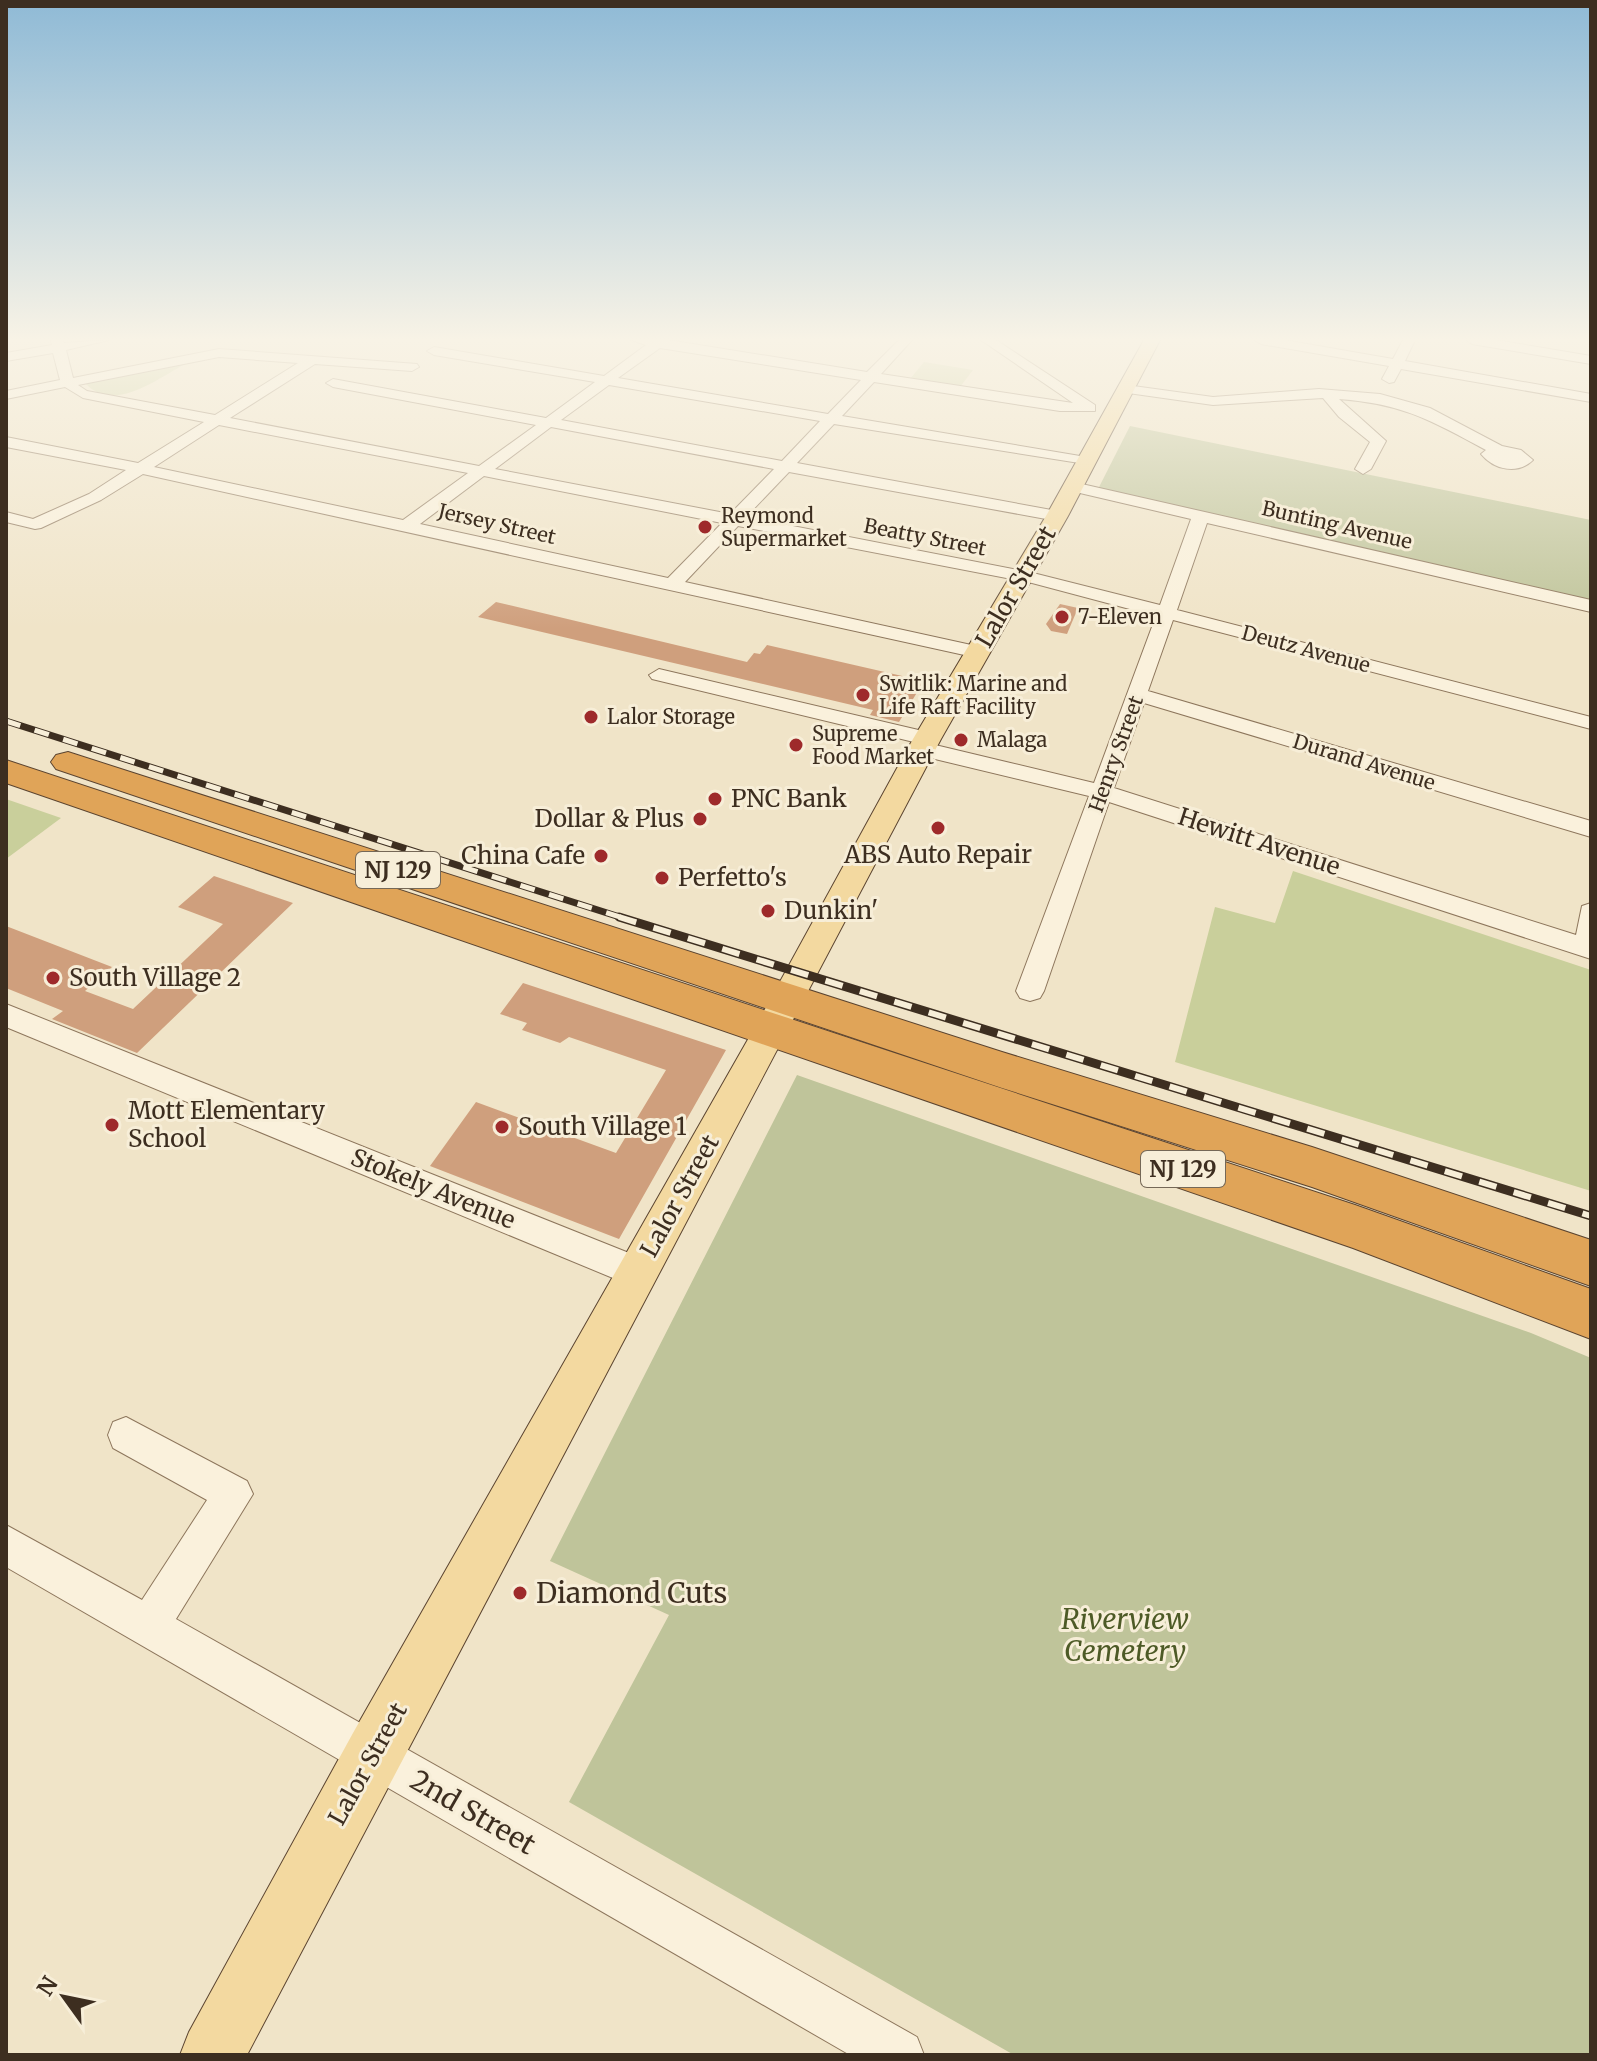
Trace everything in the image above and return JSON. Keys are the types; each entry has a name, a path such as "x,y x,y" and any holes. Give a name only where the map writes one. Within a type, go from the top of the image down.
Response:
{"highway":[{"name":"NJ 129","path":"6,742 781,1014 1591,1314"},
{"name":"NJ 129","path":"6,771 781,1014 1002,1070 1312,1167 1591,1263"}],"main road":[{"name":"Lalor Street","path":"212,2055 373,1753 781,1014 925,744 1100,436"}],"street":[{"path":"6,517 35,524 95,497 194,436"},
{"name":"Beatty Street","path":"303,436 1020,577"},
{"path":"406,526 529,436"},
{"path":"625,436 1057,516"},
{"path":"672,585 815,436"},
{"path":"933,436 1086,462"},
{"path":"1363,469 1378,441 1372,436"},
{"path":"1472,436 1498,450"},
{"name":"Jersey Street","path":"6,442 978,652"},
{"name":"Bunting Avenue","path":"1073,487 1591,606"},
{"name":"Henry Street","path":"1030,991 1201,516"},
{"name":"Deutz Avenue","path":"1020,577 1591,723"},
{"name":"Hewitt Avenue","path":"659,675 1102,792 1590,948"},
{"name":"Durand Avenue","path":"1138,695 1591,829"},
{"path":"1590,948 1591,912"},
{"name":"Stokely Avenue","path":"6,1015 637,1272"},
{"path":"126,1435 234,1494 149,1625"},
{"name":"2nd Street","path":"6,1545 899,2055"}],"green space":[{"path":"1125,436 1180,436 1591,520 1591,607 1096,493"},
{"path":"6,799 61,818 6,859"},
{"path":"1293,871 1591,970 1591,1191 1175,1062 1215,907 1275,923"},
{"name":"Riverview Cemetery","path":"797,1075 1531,1333 1591,1358 1591,2055 1014,2055 569,1802 669,1615 550,1561"}],"building":[{"path":"496,602 747,662 767,645 924,681 899,722 870,715 873,710 478,617"},
{"name":"7-Eleven","path":"1060,604 1078,608 1067,634 1051,631 1046,624"},
{"name":"South Village 2","path":"214,876 293,903 137,1053 52,1019 63,1011 6,988 6,926 112,967 85,991 133,1009 223,924 178,907"},
{"name":"South Village 1","path":"523,983 726,1050 619,1239 430,1166 476,1102 616,1153 666,1070 569,1037 560,1043 522,1030 527,1023 500,1014"}],"railway":[{"path":"6,721 626,919"},
{"path":"619,917 1591,1216"}],"place":[{"name":"Reymond Supermarket","path":"705,527"},
{"name":"7-Eleven","path":"1062,617"},
{"name":"Switlik: Marine and Life Raft Facility","path":"863,695"},
{"name":"Lalor Storage","path":"591,717"},
{"name":"Malaga","path":"961,740"},
{"name":"Supreme Food Market","path":"796,745"},
{"name":"PNC Bank","path":"715,799"},
{"name":"Dollar & Plus","path":"700,819"},
{"name":"ABS Auto Repair","path":"938,828"},
{"name":"China Cafe","path":"601,856"},
{"name":"Perfetto's","path":"662,878"},
{"name":"Dunkin'","path":"768,911"},
{"name":"South Village 2","path":"53,978"},
{"name":"Mott Elementary School","path":"112,1125"},
{"name":"South Village 1","path":"502,1127"},
{"name":"Diamond Cuts","path":"520,1593"}]}
